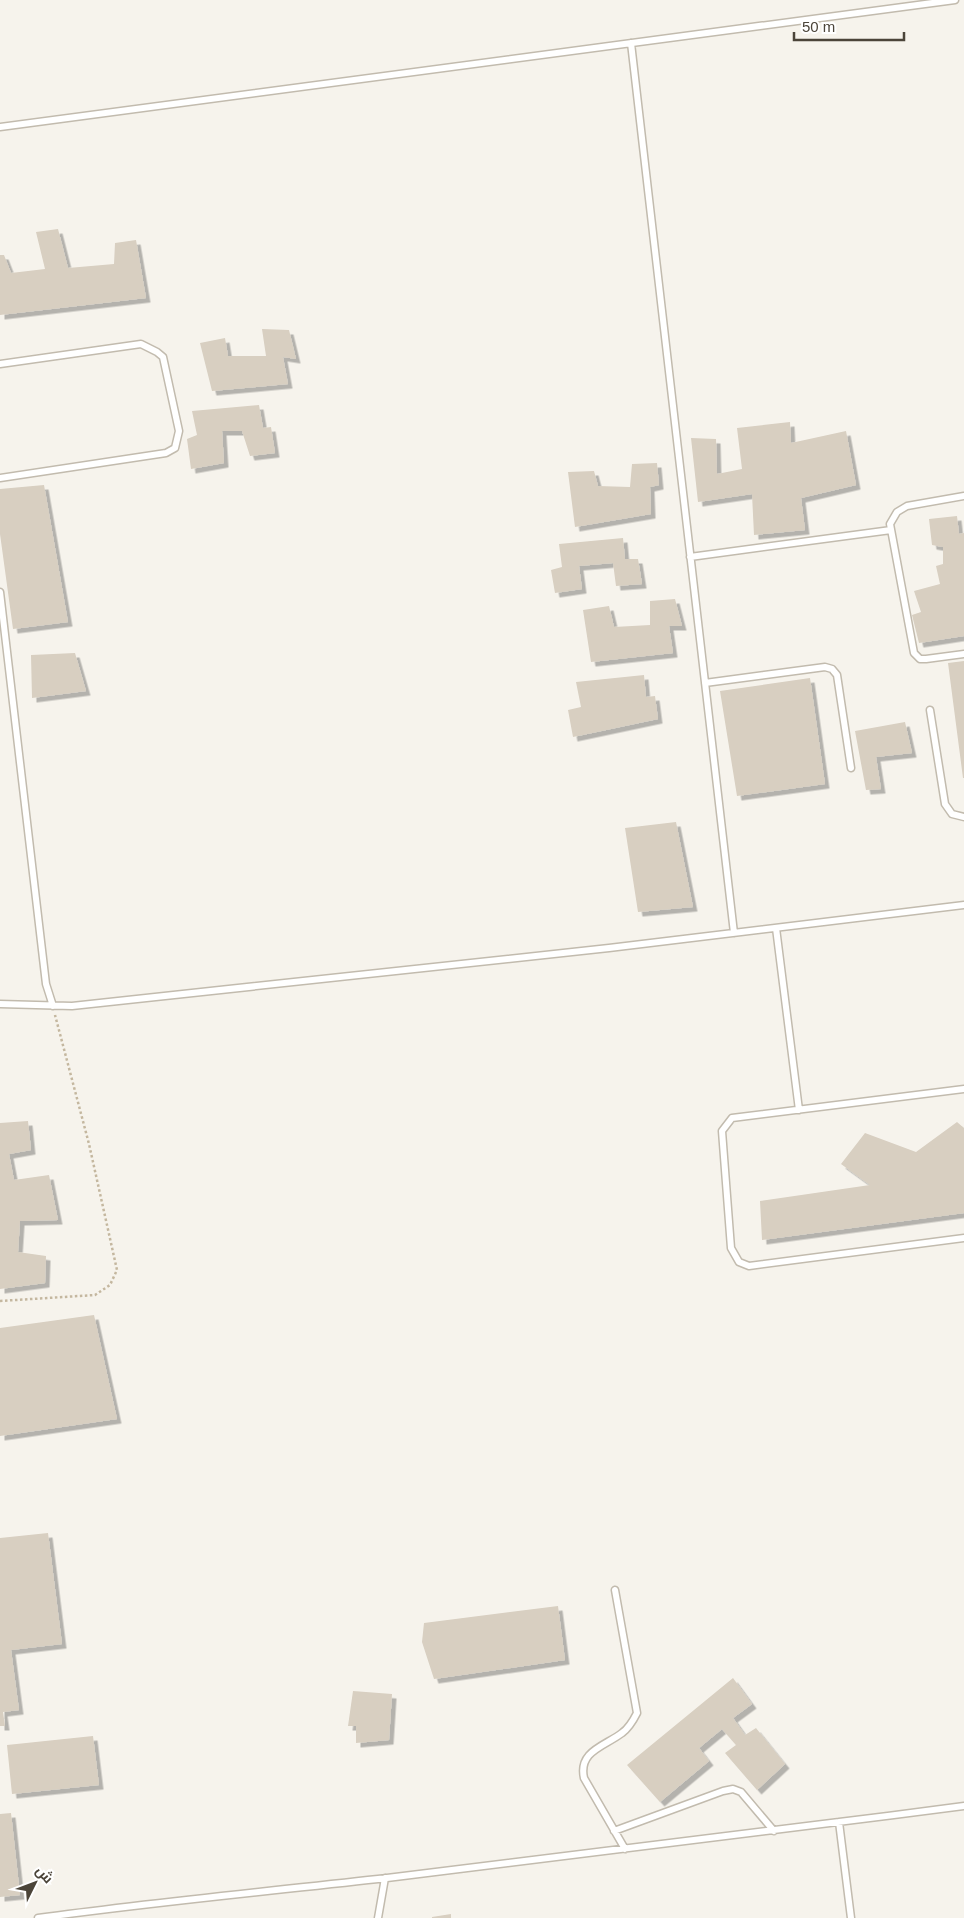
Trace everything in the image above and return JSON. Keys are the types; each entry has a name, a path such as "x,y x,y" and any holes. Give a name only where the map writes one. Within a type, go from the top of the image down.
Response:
{"lane":[{"path":"0,127 955,0"},
{"path":"631,43 734,933"},
{"path":"0,364 141,344 163,357 179,431 175,448 166,453 0,478"},
{"path":"964,496 907,506 897,512 890,524 914,653 920,659 964,654"},
{"path":"690,557 891,530"},
{"path":"0,592 46,984 53,1006"},
{"path":"705,683 825,667 832,669 837,675 852,768"},
{"path":"930,710 945,804 952,814 964,817"},
{"path":"0,1004 72,1006 559,954 964,905"},
{"path":"776,928 800,1110"},
{"path":"964,1089 732,1118 722,1131 731,1248 738,1262 749,1266 964,1238"},
{"path":"615,1590 637,1714 624,1732 594,1751 586,1759 582,1768 584,1778 625,1849"},
{"path":"614,1831 733,1789 741,1792 774,1830"},
{"path":"38,1918 135,1905 386,1878 964,1806"},
{"path":"839,1822 851,1918"},
{"path":"378,1918 386,1878"}],"path":[{"path":"0,1301 95,1295 110,1285 117,1270 89,1144 53,1006"}],"building":[{"path":"58,229 68,268 114,264 115,243 136,240 146,298 0,315 0,255 4,255 11,273 45,269 36,232"},
{"path":"262,329 289,330 296,359 283,357 288,384 212,391 200,343 225,338 228,356 266,356"},
{"path":"259,405 263,428 271,427 275,453 250,456 242,431 222,431 224,463 191,469 187,439 197,435 192,411"},
{"path":"790,422 791,443 846,431 856,485 801,498 805,530 754,535 752,494 698,502 691,438 716,439 717,474 742,469 737,428"},
{"path":"657,463 659,485 650,487 651,514 575,527 568,472 594,471 598,486 630,487 632,464"},
{"path":"44,485 68,622 13,629 0,534 0,489"},
{"path":"957,516 959,534 964,533 964,636 919,643 912,615 921,612 914,591 940,584 936,566 943,564 943,547 932,545 929,519"},
{"path":"623,538 625,559 638,559 642,584 616,586 613,563 579,566 582,589 555,593 551,570 562,567 559,544"},
{"path":"675,599 682,626 669,626 673,653 591,662 583,610 609,606 614,627 650,625 650,601"},
{"path":"75,653 86,691 32,698 31,655"},
{"path":"964,661 964,778 963,778 948,663"},
{"path":"644,675 646,697 655,696 658,719 573,737 568,710 581,707 576,682"},
{"path":"810,678 825,784 737,796 720,691"},
{"path":"905,722 912,753 876,757 881,789 866,790 855,731"},
{"path":"676,822 693,907 638,912 625,828"},
{"path":"28,1121 31,1150 9,1154 14,1180 49,1175 58,1220 20,1221 18,1252 46,1256 45,1283 0,1289 0,1123"},
{"path":"957,1122 964,1128 964,1213 762,1240 760,1201 870,1185 841,1164 865,1133 916,1152"},
{"path":"94,1315 117,1419 0,1436 0,1328"},
{"path":"48,1533 62,1644 11,1650 19,1710 3,1712 5,1726 0,1726 0,1538"},
{"path":"558,1606 565,1660 434,1679 422,1642 424,1623"},
{"path":"733,1678 752,1704 733,1718 745,1735 756,1728 785,1764 757,1790 725,1753 736,1745 722,1729 699,1748 709,1761 660,1802 627,1765"},
{"path":"353,1691 392,1694 389,1740 356,1743 356,1726 348,1726"},
{"path":"93,1736 99,1785 12,1794 7,1745"},
{"path":"11,1813 20,1895 0,1897 0,1814"},
{"path":"451,1914 451,1918 432,1918 432,1917"}]}
